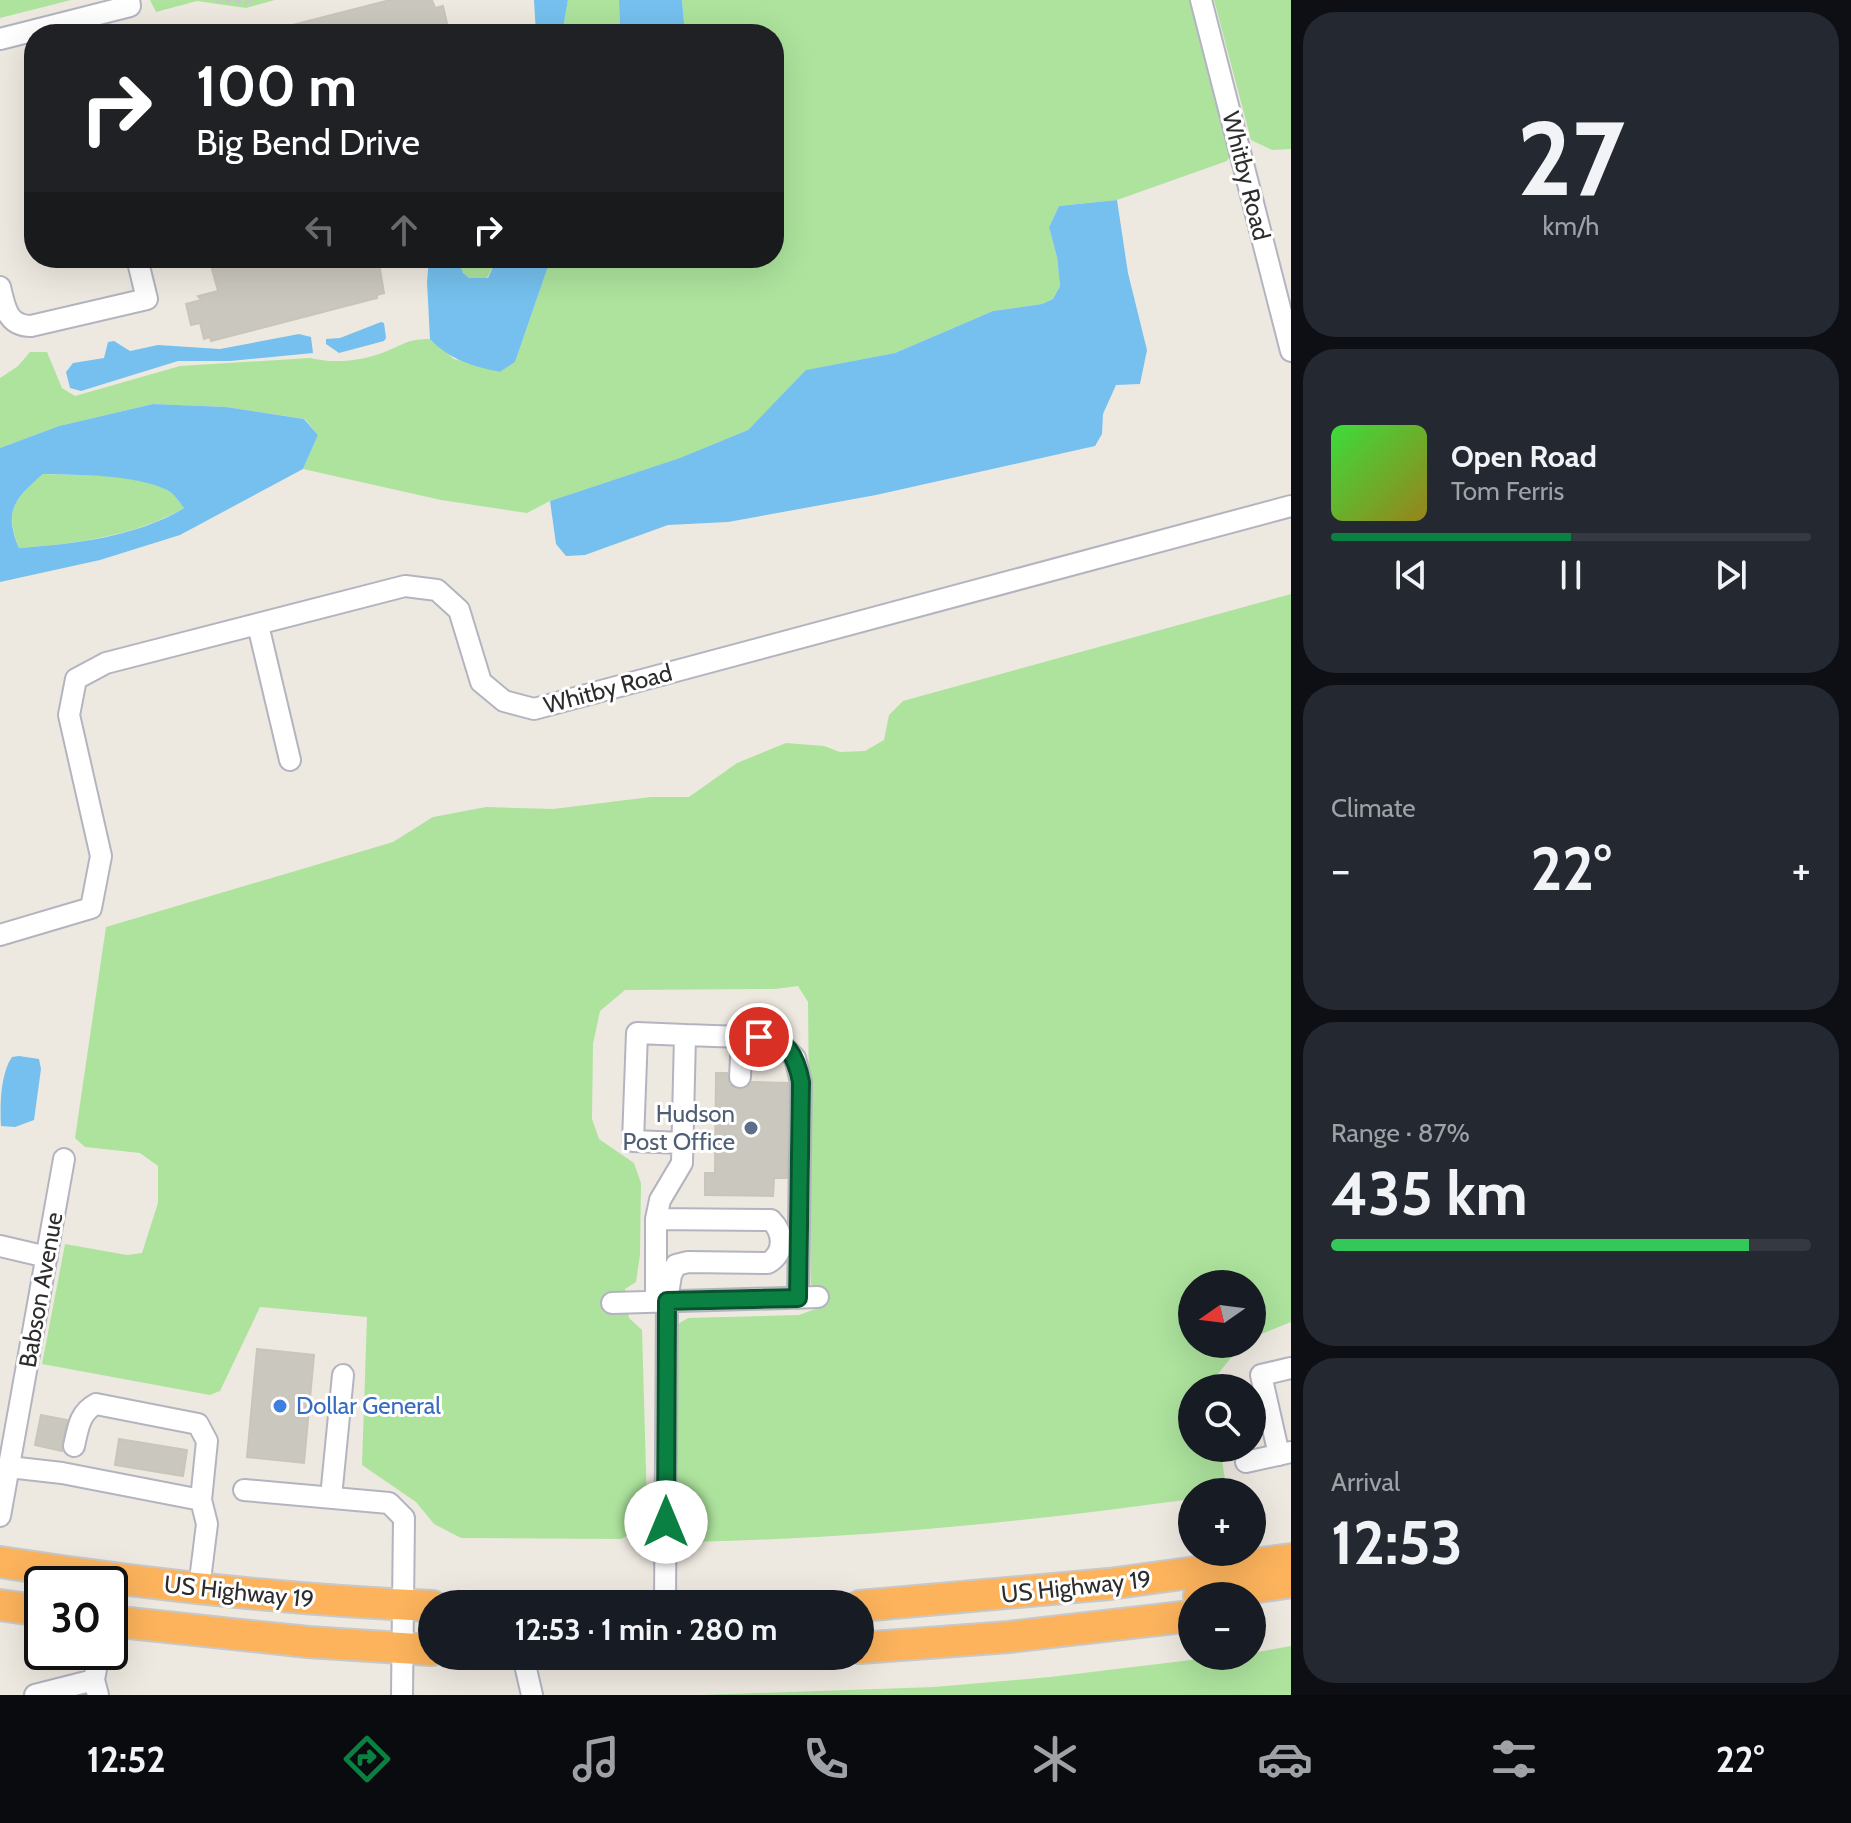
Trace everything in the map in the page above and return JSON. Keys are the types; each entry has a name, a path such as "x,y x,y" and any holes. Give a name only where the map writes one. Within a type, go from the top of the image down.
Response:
{"highway":[{"name":"US Highway 19","path":"874,1605 1109,1584 1291,1559"},
{"name":"US Highway 19","path":"0,1562 295,1599 418,1606"},
{"path":"1266,1586 1291,1582"},
{"path":"1093,1628 1139,1610 1178,1600"},
{"path":"1266,1606 1291,1602"},
{"path":"0,1605 24,1608"},
{"name":"US Highway 19","path":"874,1647 1178,1618"},
{"name":"US Highway 19","path":"128,1623 308,1642 418,1649"}],"street":[{"path":"78,20 103,0"},
{"path":"26,24 78,20 130,6 129,0"},
{"name":"Whitby Road","path":"1201,0 1291,351"},
{"path":"0,26 24,24"},
{"path":"0,39 24,33"},
{"path":"0,287 12,321 20,326 31,326 147,299 139,268"},
{"name":"Whitby Road","path":"0,935 91,908 101,856 69,715 76,679 106,663 405,586 437,590 459,610 481,682 504,701 534,709 1291,506"},
{"path":"258,625 290,760"},
{"path":"612,1303 808,1297 801,1082 797,1065 787,1048 775,1038 637,1033 633,1141 682,1153"},
{"path":"665,1590 662,1301 656,1219 660,1200 682,1153 685,1035"},
{"path":"740,1077 742,1037"},
{"name":"Babson Avenue","path":"0,1516 64,1159"},
{"path":"656,1219 771,1220 780,1234 781,1248 768,1263 703,1262 676,1265 656,1248"},
{"path":"0,1246 47,1257"},
{"path":"662,1301 676,1265"},
{"path":"1285,1454 1261,1375 1291,1368"},
{"path":"331,1497 343,1375"},
{"path":"74,1446 79,1420 87,1409 96,1404 198,1424 207,1441 201,1500 207,1524 199,1588"},
{"path":"9,1467 62,1473 201,1500"},
{"path":"244,1490 389,1503 404,1518 418,1606 402,1648 402,1695"},
{"path":"526,1670 532,1695"},
{"path":"35,1695 96,1688"}],"path":[{"path":"215,0 256,0"}],"green space":[{"path":"0,0 71,0 0,18"},
{"path":"150,0 275,0 246,8 197,1 156,12"},
{"path":"568,0 619,0 620,24 564,24"},
{"path":"682,0 1192,0 1231,154 1227,161 1117,200 1059,206 1049,227 1060,286 1053,299 1042,304 993,311 895,353 807,370 748,430 681,458 550,501 527,513 441,500 303,469 318,435 305,419 226,407 153,404 59,426 0,448 0,378 18,366 30,352 47,352 62,388 75,396 180,366 310,358 349,360 369,357 423,339 430,339 454,359 500,372 515,362 548,268 784,268 784,24 684,24"},
{"path":"1214,0 1291,0 1291,149 1272,150 1251,140"},
{"path":"461,268 492,268 487,278 469,278"},
{"path":"43,474 139,480 170,491 184,508 125,532 83,541 19,548 12,524 14,506"},
{"path":"1291,594 1291,1322 1266,1332 1266,1270 1178,1270 1178,1358 1231,1358 1218,1374 1178,1374 1178,1462 1222,1462 1225,1478 1178,1478 1178,1501 1066,1515 876,1533 749,1540 685,1542 678,1535 678,1324 688,1318 799,1315 826,1305 827,1301 811,1284 808,1002 798,986 775,989 625,990 600,1011 593,1044 592,1119 599,1139 634,1163 641,1183 640,1255 636,1282 625,1289 629,1318 642,1330 647,1505 637,1530 621,1539 461,1538 434,1524 416,1502 362,1465 367,1317 260,1307 220,1391 210,1395 42,1364 65,1244 127,1255 142,1253 158,1203 158,1166 140,1153 85,1147 75,1138 106,927 393,842 433,817 486,807 553,809 651,797 689,797 737,763 786,743 824,746 840,752 865,751 884,740 889,715 903,701"},
{"path":"1291,1646 1291,1695 701,1695 934,1687 1178,1662 1178,1670 1266,1670 1266,1650"}],"water":[{"path":"534,0 568,0 564,24 535,24"},
{"path":"619,0 682,0 684,24 620,24"},
{"path":"1117,200 1128,273 1147,350 1140,384 1116,385 1103,414 1102,434 1095,446 876,495 728,522 668,525 585,555 566,556 556,544 550,501 680,458 748,430 806,370 895,353 993,311 1042,304 1053,299 1060,286 1049,227 1059,206"},
{"path":"428,268 461,268 469,278 488,278 492,268 548,268 515,362 500,372 462,361 430,339"},
{"path":"384,323 384,341 339,353 326,344 326,339 340,338"},
{"path":"299,334 311,337 313,353 230,361 178,361 81,391 70,388 66,372 73,363 104,358 108,342 114,341 130,351 158,345 220,349"},
{"path":"153,404 226,407 304,419 318,435 303,469 180,535 100,560 0,582 0,448 59,426","holes":["43,474 139,481 170,491 184,508 166,518 125,532 83,541 19,548 12,524 14,506"]},
{"path":"12,1057 39,1059 41,1069 34,1120 15,1127 1,1126 5,1072"}],"building":[{"path":"390,0 432,0 435,8 443,6 447,24 296,24"},
{"path":"212,268 380,268 384,293 377,295 377,298 211,341 210,337 204,339 200,323 191,325 186,304 201,300 198,296 218,291"},
{"name":"Hudson Post Office","path":"716,1073 727,1073 729,1084 739,1090 747,1088 752,1082 788,1083 787,1178 774,1178 773,1196 705,1195 705,1173 715,1173"},
{"name":"Dollar General","path":"257,1349 314,1355 304,1463 247,1457"},
{"path":"41,1415 67,1420 62,1451 35,1445"},
{"path":"119,1439 187,1450 183,1476 115,1465"}],"place":[{"name":"Hudson Post Office","path":"751,1128"},
{"name":"Dollar General","path":"280,1406"}],"route":[{"path":"666,1522 667,1301 798,1298 801,1082 795,1058 787,1048 775,1038 759,1037"}]}
